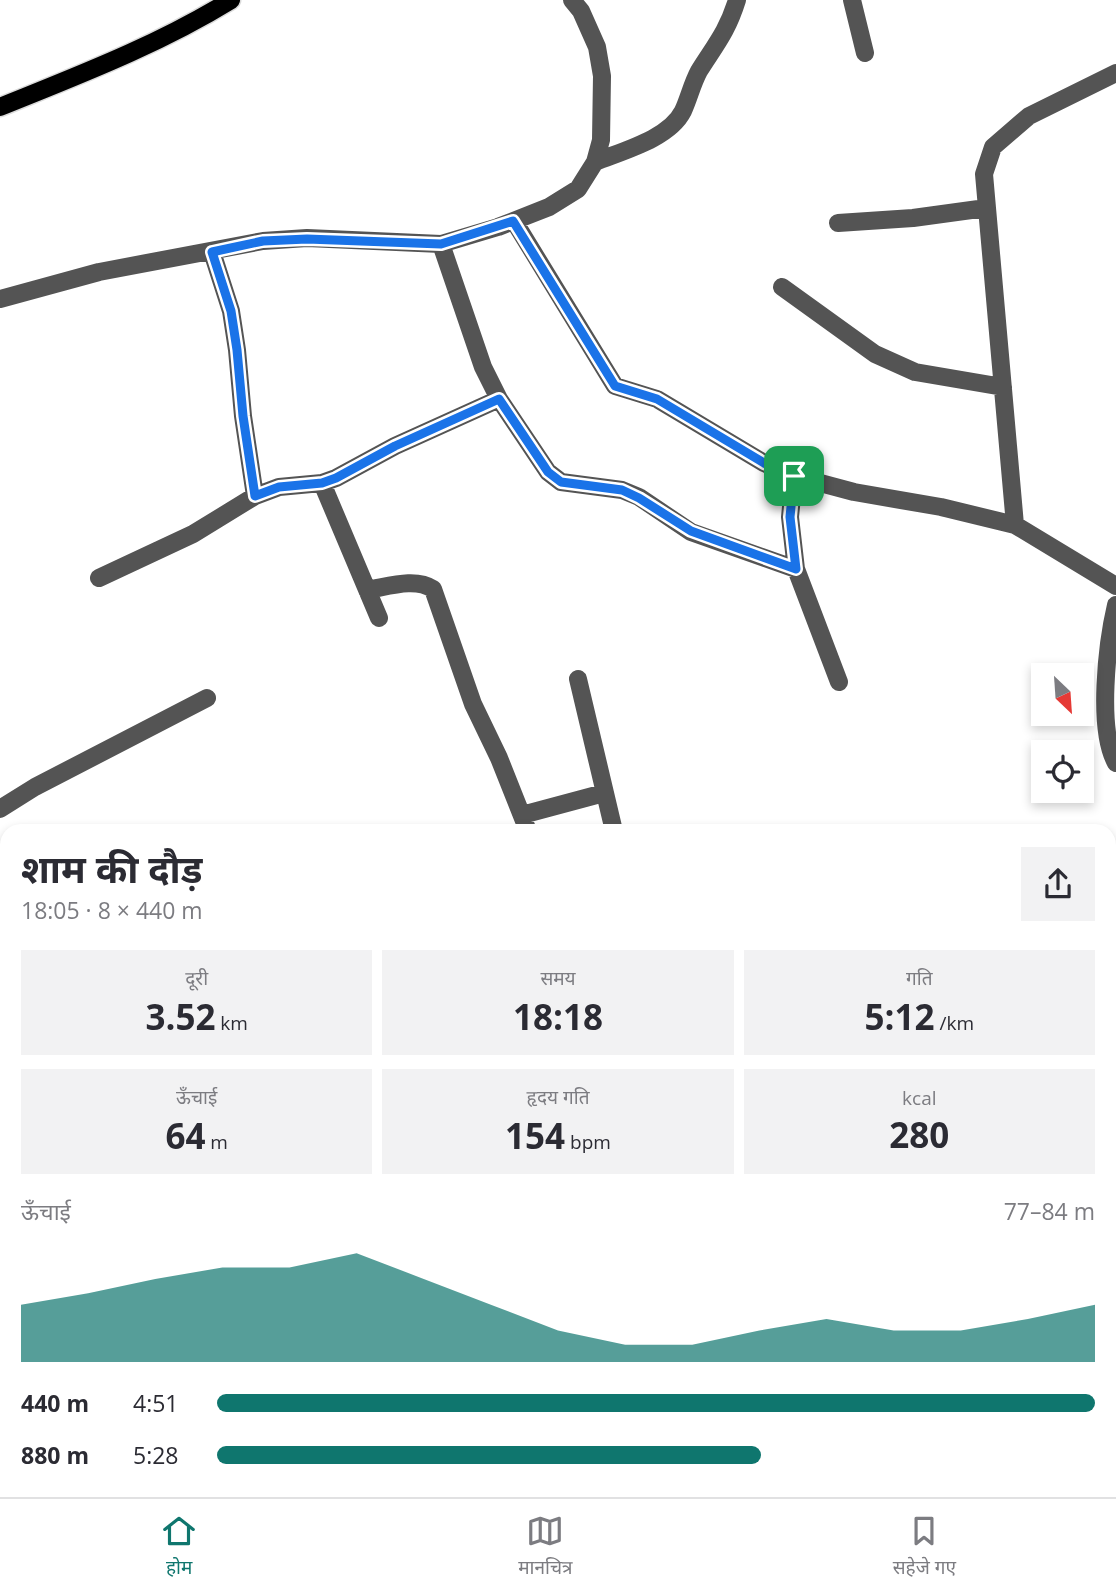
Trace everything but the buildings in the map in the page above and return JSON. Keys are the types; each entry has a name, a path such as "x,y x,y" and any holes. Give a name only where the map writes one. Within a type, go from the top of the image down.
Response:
{"main road":[{"path":"0,107 102,66 194,23 231,0"}],"street":[{"path":"0,299 89,274 263,241 307,239 441,244 549,207 578,190 595,162 601,140 602,76 597,47 572,0"},
{"path":"595,162 659,134 682,113 699,72 719,44 730,22 737,0"},
{"path":"852,0 865,53"},
{"path":"1015,525 984,174 993,147 1029,116 1116,73"},
{"path":"838,223 913,218 986,208"},
{"path":"513,221 615,386 657,399 764,463 794,476 854,492 940,507 1015,525 1116,586"},
{"path":"441,244 483,367 499,399 548,472 561,482 622,490 691,531 796,569"},
{"path":"212,252 231,311 255,496"},
{"path":"782,287 875,355 915,372 1003,387"},
{"path":"99,578 193,534 255,496 279,487 322,483 499,399"},
{"path":"794,476 790,517 796,569 839,682"},
{"path":"322,483 379,618"},
{"path":"367,590 412,583 425,584 433,589 473,704 499,758 525,823 604,793"},
{"path":"1116,605 1109,632 1104,687 1110,743 1116,763"},
{"path":"578,679 612,824"},
{"path":"0,809 35,787 207,698"}],"route":[{"path":"513,221 615,386 657,399 764,463 794,476 790,517 796,569 691,531 622,490 561,482 548,472 499,399 395,446 336,478 322,483 279,487 255,496 231,311 212,252 263,241 307,239 441,244 498,228 513,221"}]}
